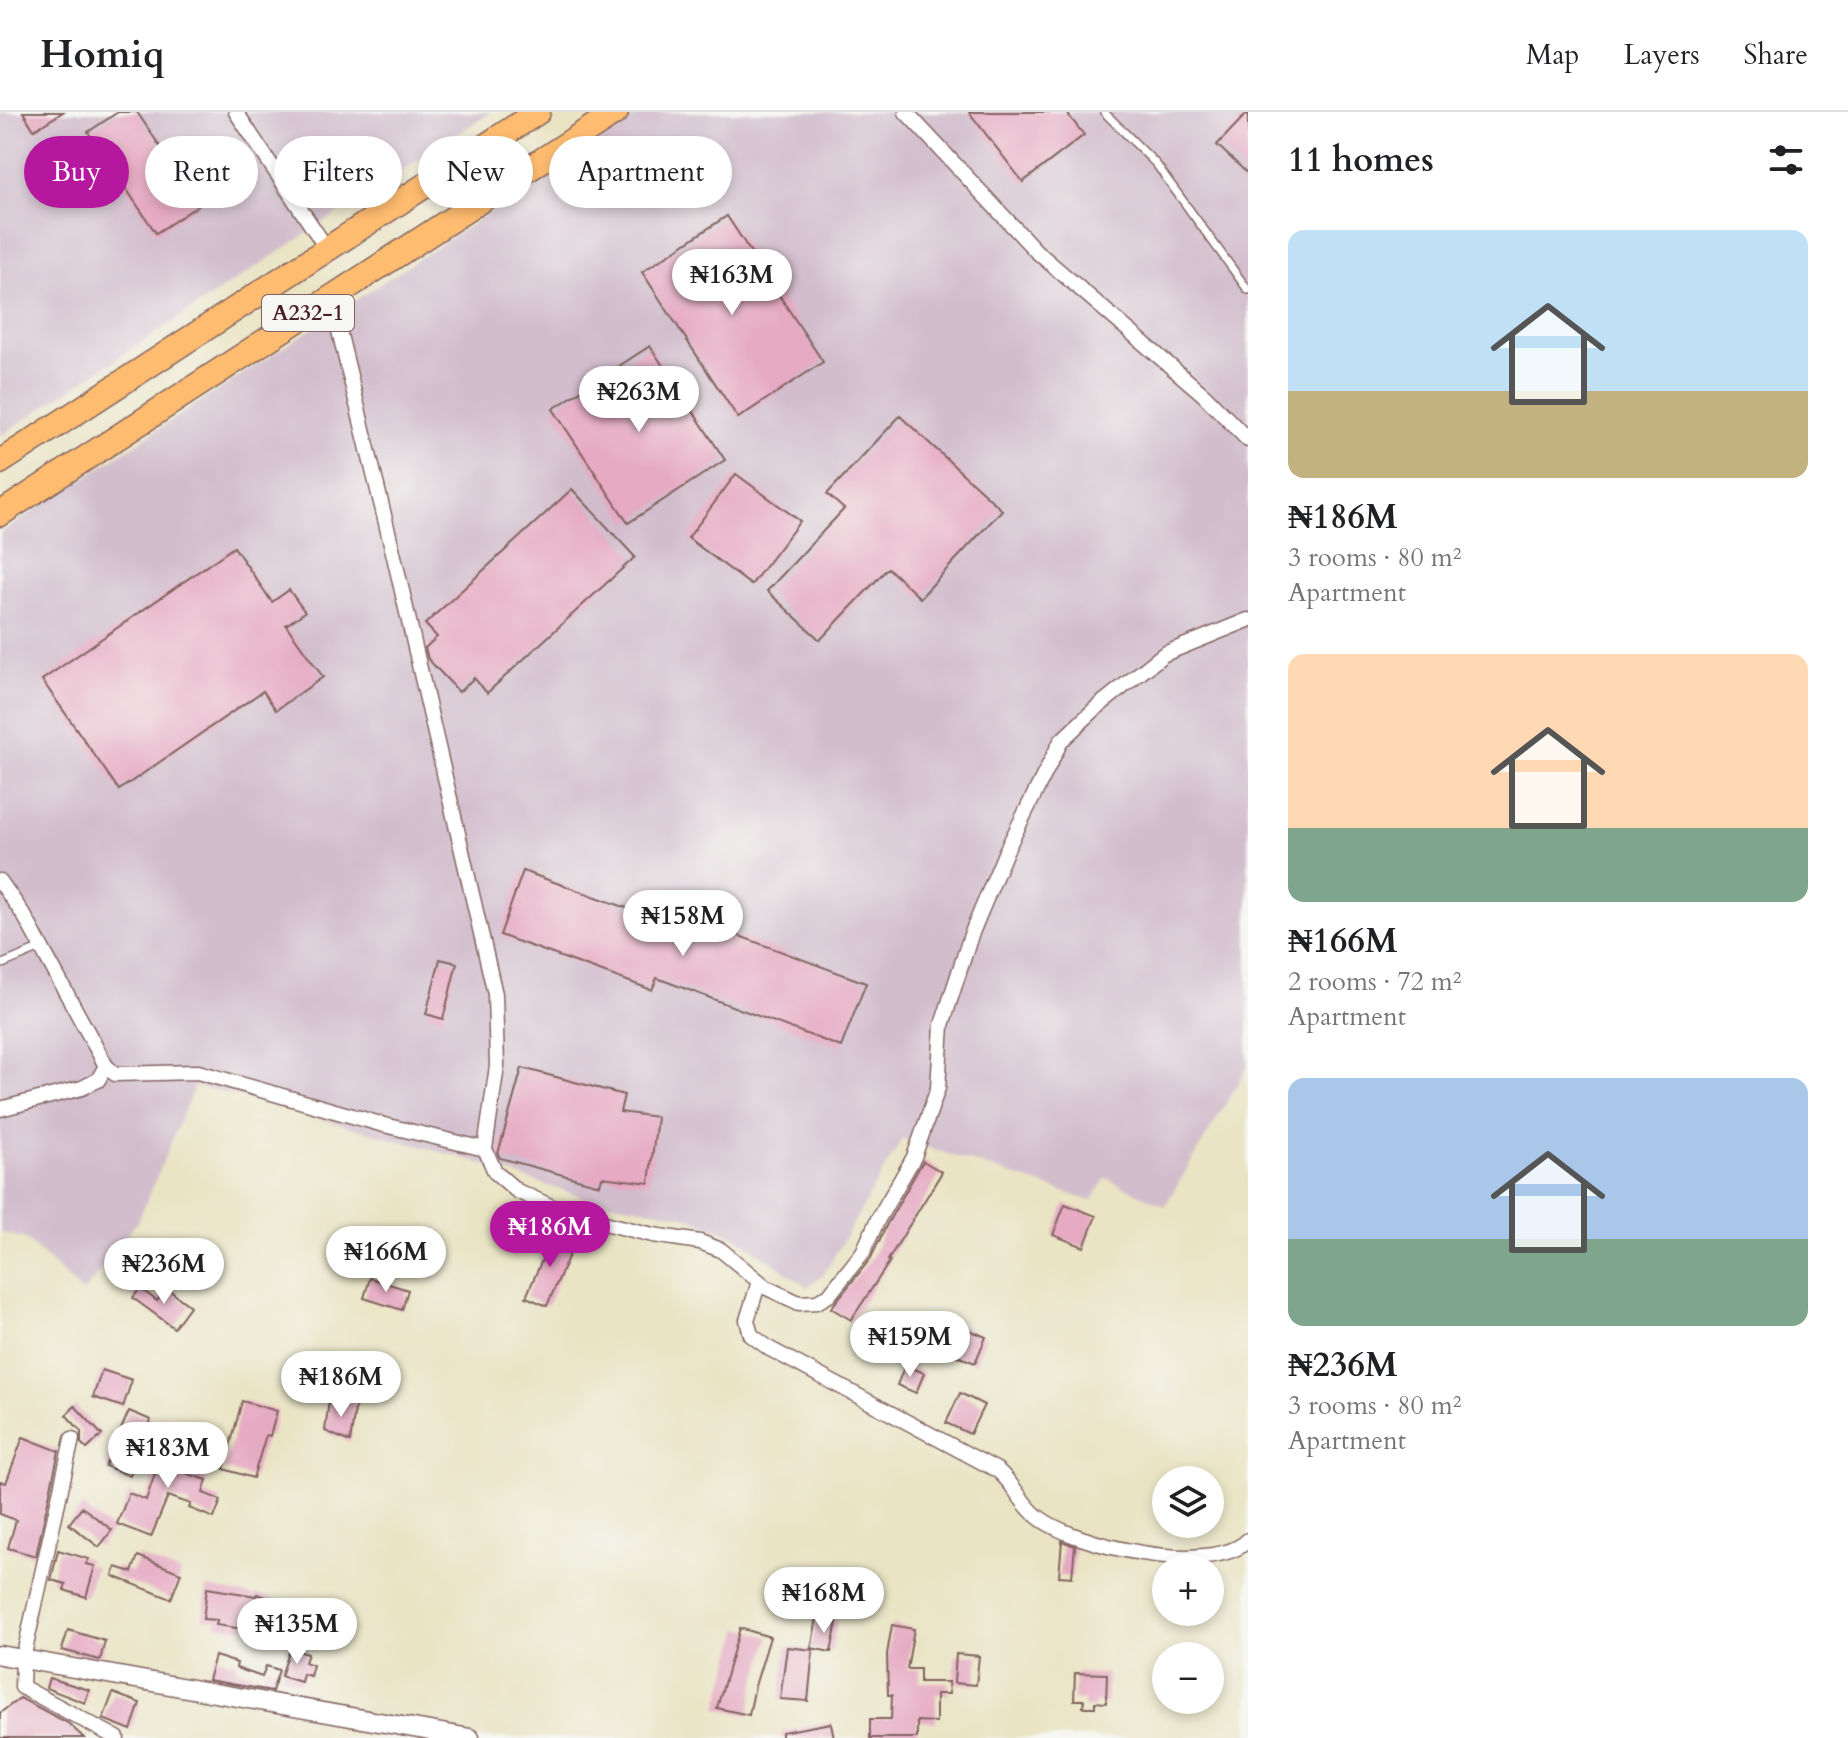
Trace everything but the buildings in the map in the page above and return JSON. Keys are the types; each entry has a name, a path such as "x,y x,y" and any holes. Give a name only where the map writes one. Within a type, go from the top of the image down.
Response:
{"highway":[{"name":"A232-1","path":"0,462 538,112"},
{"name":"A232-1","path":"0,514 616,112"}],"street":[{"path":"236,112 327,249"},
{"path":"906,112 1036,251 1204,395 1248,440"},
{"path":"331,298 495,994 497,1066 485,1149 495,1172 517,1191 568,1214 653,1235 700,1242 721,1250 759,1282 799,1303 817,1302 829,1295 863,1252 914,1157 938,1088 942,1025 971,935 1006,851 1061,741 1096,708 1164,654 1248,620"},
{"path":"0,881 106,1066 115,1074 198,1072 384,1125 485,1149"},
{"path":"0,1109 82,1088 98,1080 106,1066"},
{"path":"759,1282 747,1320 751,1335 770,1349 997,1470 1010,1480 1035,1515 1054,1527 1118,1548 1180,1559 1219,1555 1242,1546 1248,1540"},
{"path":"72,1439 23,1659 22,1687 117,1738"},
{"path":"0,1655 470,1738"}],"lane":[{"path":"1104,112 1156,164 1248,290"},
{"path":"0,965 41,948"}],"shaded area":[{"path":"0,112 491,112 455,136 418,136 418,160 402,171 402,136 274,136 274,208 346,208 0,436"},
{"path":"643,112 1248,112 1248,1066 1165,1206 1106,1178 1091,1201 902,1139 824,1274 807,1287 735,1236 681,1215 585,1198 471,1160 215,1090 194,1087 139,1219 83,1293 26,1239 0,1232 0,533 496,208 533,208 533,184 549,174 549,208 732,208 732,136 606,136"}]}
